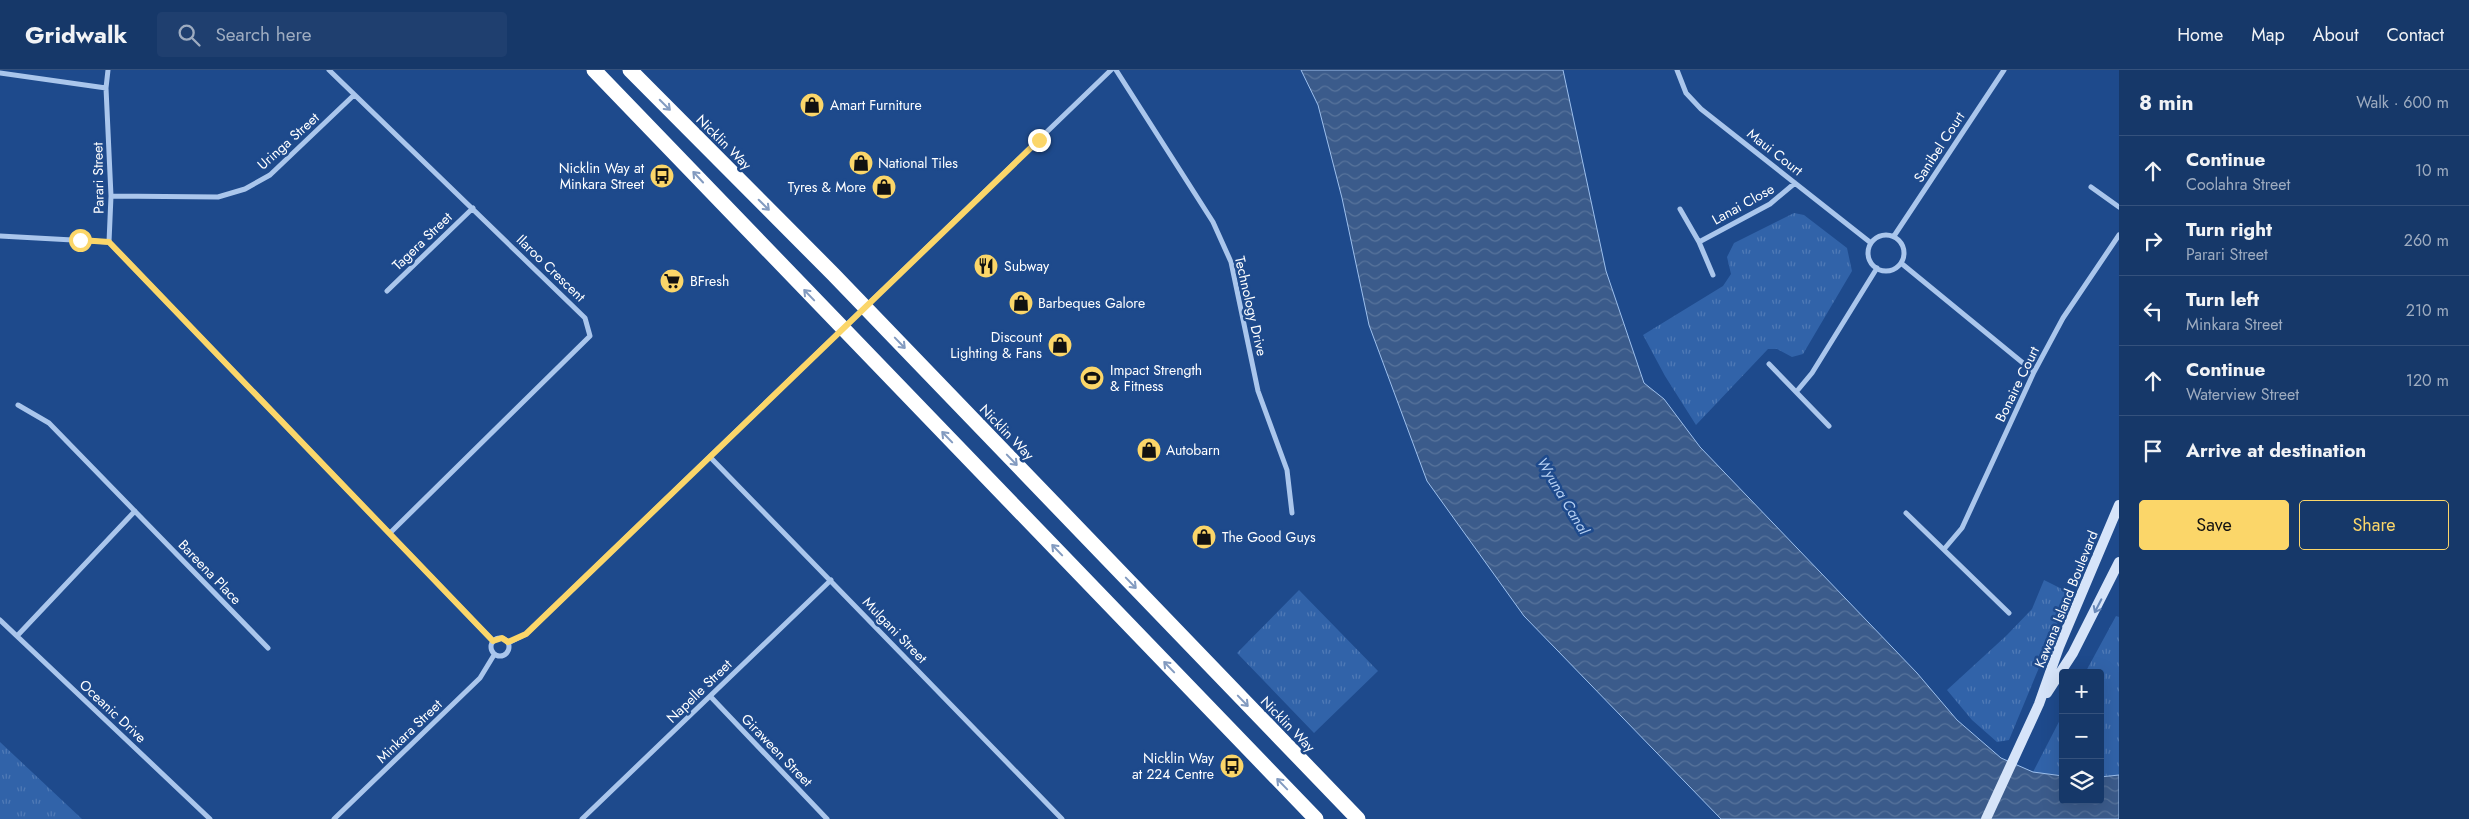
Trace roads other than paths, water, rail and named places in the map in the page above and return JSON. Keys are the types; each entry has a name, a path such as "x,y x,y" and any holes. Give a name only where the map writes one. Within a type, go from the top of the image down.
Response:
{"highway":[{"path":"594,70 1316,819"},
{"name":"Nicklin Way","path":"630,70 866,308 1358,819"}],"main road":[{"name":"Kawana Island Boulevard","path":"1986,819 2039,704 2059,647 2119,505"},
{"name":"Kawana Island Boulevard","path":"2039,704 2073,653 2119,562"}],"street":[{"name":"Parari Street","path":"108,70 106,88 111,196 109,242"},
{"name":"Ilaroo Crescent","path":"329,70 585,318 590,336 391,532"},
{"path":"508,642 526,634 1111,70"},
{"name":"Technology Drive","path":"1116,70 1213,222 1231,262 1258,391 1286,470 1292,513"},
{"name":"Maui Court","path":"1677,70 1686,93 1701,109 1871,243"},
{"name":"Sanibel Court","path":"1894,236 2004,70"},
{"path":"0,73 106,88"},
{"name":"Uringa Street","path":"111,196 218,197 245,189 270,175 354,95"},
{"name":"Lanai Close","path":"1699,242 1770,204 1796,183"},
{"path":"2091,187 2119,207"},
{"name":"Tagera Street","path":"387,291 472,208"},
{"path":"1680,210 1699,242 1713,274"},
{"name":"Bonaire Court","path":"1945,548 1962,528 2034,372 2063,318 2119,234"},
{"path":"0,236 109,242 391,532 493,641"},
{"path":"1879,236 1894,236 1904,248 1900,263 1892,270 1877,268 1868,254 1871,243 1879,236"},
{"path":"1900,263 2034,372"},
{"path":"1797,391 1812,373 1877,268"},
{"path":"1769,364 1829,426"},
{"name":"Bareena Place","path":"18,405 49,423 268,648"},
{"name":"Mulgani Street","path":"710,458 1062,819"},
{"path":"17,636 135,511"},
{"path":"1906,513 1945,548 2009,613"},
{"name":"Napelle Street","path":"582,819 831,580"},
{"name":"Oceanic Drive","path":"0,620 210,819"},
{"path":"502,638 508,642 509,648 505,655 500,657 494,655 490,647 493,641 502,638"},
{"name":"Minkara Street","path":"334,819 480,678 494,655"},
{"name":"Giraween Street","path":"710,696 826,819"}],"water":[{"name":"Wyuna Canal","path":"1301,70 1563,70 1606,271 1644,383 1664,399 1700,447 1917,673 1957,720 2001,758 2033,772 2059,775 2059,804 2104,804 2104,777 2119,775 2119,819 1721,819 1524,616 1427,481 1369,325 1342,198 1318,105"}],"place":[{"name":"Amart Furniture","path":"812,105"},
{"name":"National Tiles","path":"861,163"},
{"name":"Nicklin Way at Minkara Street","path":"662,176"},
{"name":"Tyres & More","path":"884,187"},
{"name":"Subway","path":"986,266"},
{"name":"BFresh","path":"672,281"},
{"name":"Barbeques Galore","path":"1021,303"},
{"name":"Discount Lighting & Fans","path":"1060,345"},
{"name":"Impact Strength & Fitness","path":"1092,378"},
{"name":"Autobarn","path":"1149,450"},
{"name":"The Good Guys","path":"1204,537"},
{"name":"Nicklin Way at 224 Centre","path":"1232,766"}]}
